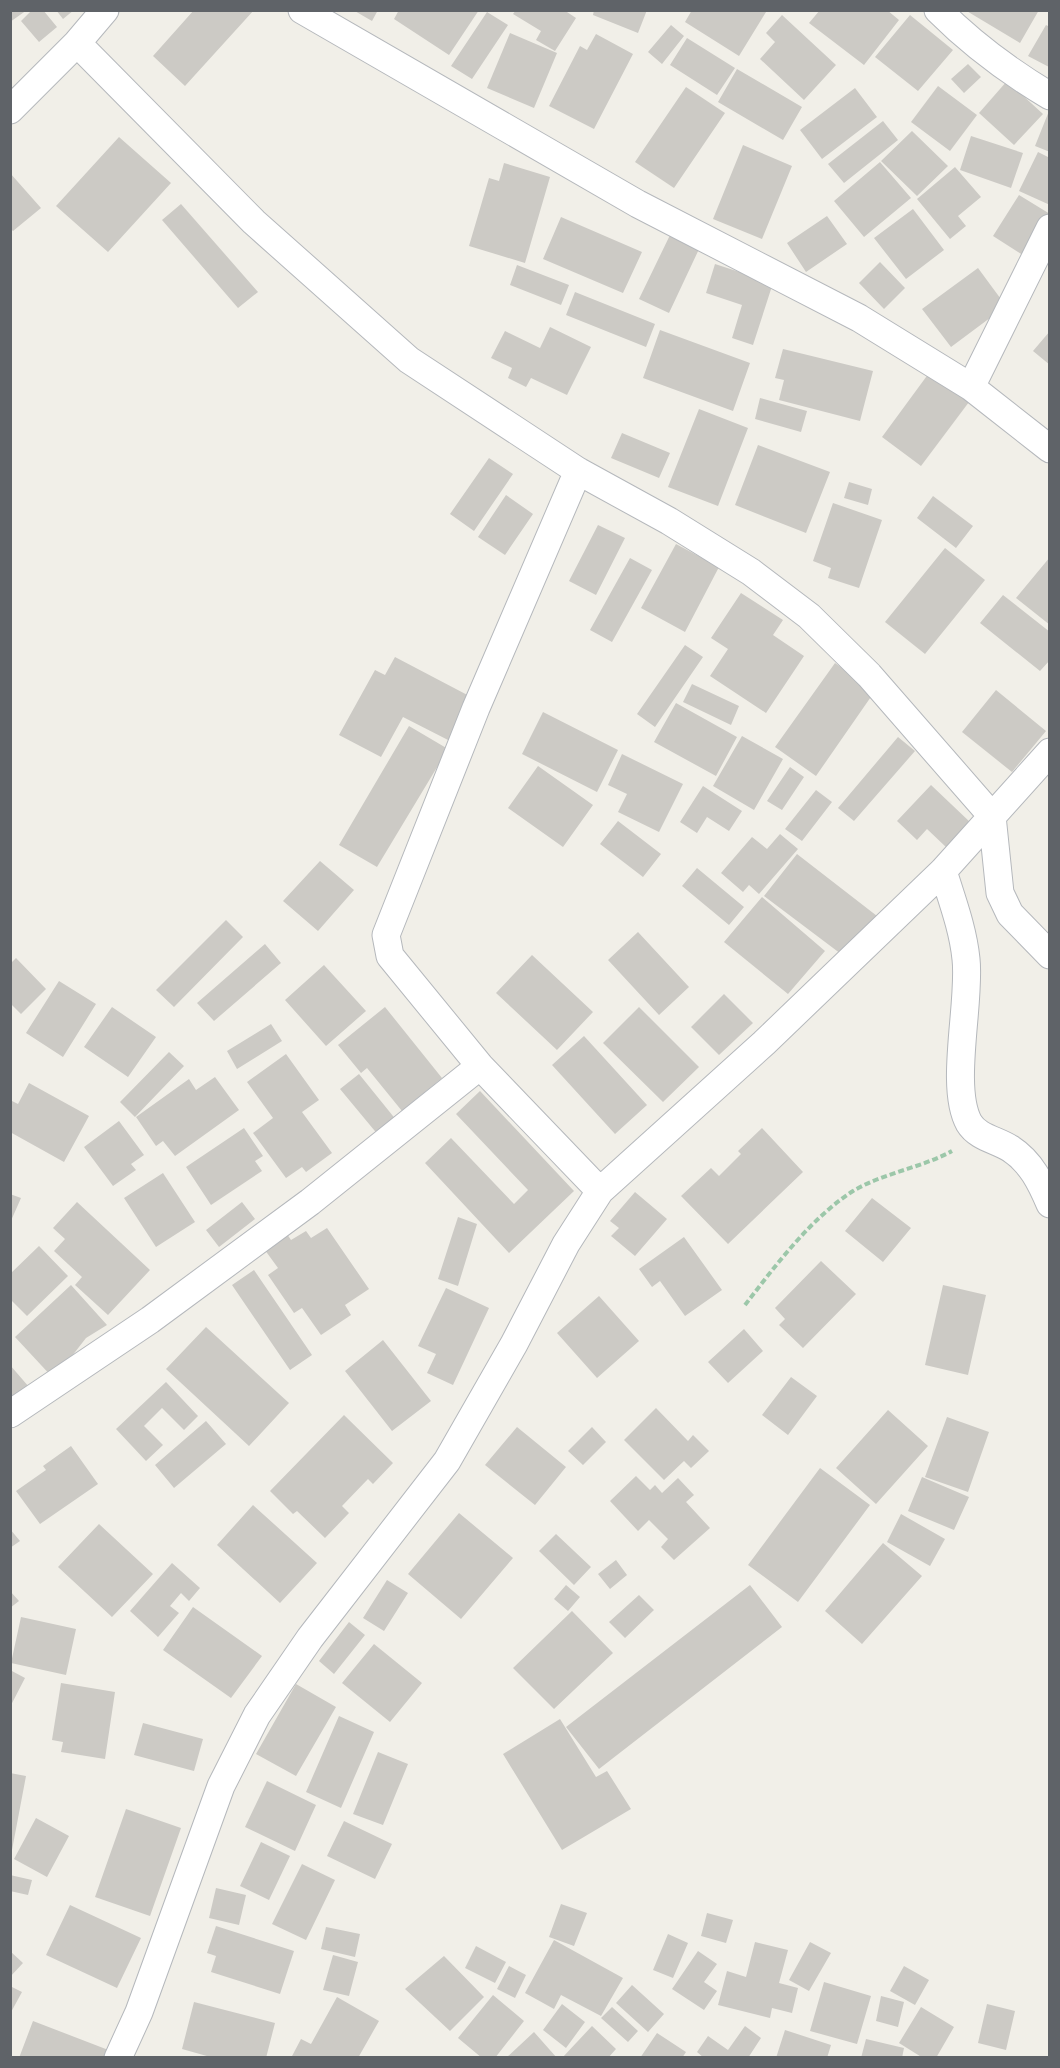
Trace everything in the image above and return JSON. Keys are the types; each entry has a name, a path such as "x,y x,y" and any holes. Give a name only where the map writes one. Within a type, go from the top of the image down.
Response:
{"street":[{"path":"10,110 77,43 105,10"},
{"path":"302,10 617,192 859,318 971,387 1050,449"},
{"path":"938,10 970,42 1012,73 1050,96"},
{"path":"77,43 254,222 409,360 578,471 669,521 751,572 809,616 869,675 992,816 1000,893 1010,914 1050,955"},
{"path":"971,387 1050,228"},
{"path":"578,471 476,708 386,934 390,956 480,1066 600,1191"},
{"path":"118,2058 139,2012 221,1786 257,1715 310,1638 447,1461 514,1344 566,1244 600,1191 764,1043 943,871 1050,752"},
{"path":"943,871 960,926 967,961 961,1055 964,1107 969,1124 981,1135 1010,1148 1028,1163 1050,1204"},
{"path":"10,1414 150,1320 291,1216 480,1066"}],"path":[{"path":"745,1305 799,1240 830,1209 854,1191 947,1154 981,1135"}],"building":[{"path":"10,10 27,10 10,22"},
{"path":"32,10 43,10 57,27 39,42 21,21"},
{"path":"56,10 74,10 63,19"},
{"path":"194,10 254,10 185,86 153,56"},
{"path":"353,10 378,10 372,21"},
{"path":"399,10 479,10 449,55 394,19"},
{"path":"516,10 564,10 576,18 555,51 536,40 541,31 513,14"},
{"path":"594,10 647,10 638,33 593,15"},
{"path":"692,10 764,10 766,12 739,56 685,22"},
{"path":"820,10 887,10 899,20 864,65 809,23"},
{"path":"965,10 1039,10 1020,43"},
{"path":"487,12 508,25 472,79 451,66"},
{"path":"782,15 836,65 804,100 760,59 775,42 766,33"},
{"path":"910,15 953,50 918,91 875,57"},
{"path":"671,25 684,36 662,64 648,52"},
{"path":"1046,25 1050,27 1049,67 1028,56"},
{"path":"510,33 557,53 534,108 487,88"},
{"path":"596,34 633,54 594,129 549,106 580,46 587,50"},
{"path":"687,38 735,68 717,95 670,65"},
{"path":"968,64 981,77 964,93 951,79"},
{"path":"737,69 802,107 783,140 718,102"},
{"path":"1007,81 1043,114 1014,145 979,113"},
{"path":"938,86 977,115 950,151 911,122"},
{"path":"686,87 725,113 674,188 635,162"},
{"path":"855,88 877,117 822,159 800,130"},
{"path":"1050,111 1050,152 1035,146"},
{"path":"883,121 898,140 844,183 828,164"},
{"path":"912,131 948,166 917,196 881,161"},
{"path":"971,136 1023,153 1011,188 960,170"},
{"path":"119,137 171,183 108,252 56,206"},
{"path":"743,145 792,166 762,239 713,219"},
{"path":"1038,152 1050,158 1050,205 1019,191"},
{"path":"880,162 911,198 864,237 834,201"},
{"path":"504,163 550,177 525,263 469,246 489,178 499,181"},
{"path":"955,167 981,197 958,216 966,226 950,239 917,199"},
{"path":"10,173 41,208 13,231 10,228"},
{"path":"1019,195 1050,214 1050,221 1026,257 993,236"},
{"path":"181,204 258,292 238,308 162,220"},
{"path":"913,209 944,250 906,279 874,238"},
{"path":"827,216 847,244 806,272 787,243"},
{"path":"561,217 642,252 623,293 543,259"},
{"path":"671,233 700,247 669,313 639,299"},
{"path":"880,262 905,288 884,309 859,283"},
{"path":"715,264 773,283 753,345 732,338 742,305 706,293"},
{"path":"517,265 569,285 561,305 510,285"},
{"path":"978,268 1006,306 951,347 922,309"},
{"path":"575,292 655,324 646,347 566,315"},
{"path":"550,327 591,347 567,395 531,378 526,387 508,378 512,368 491,358 505,331 540,348"},
{"path":"660,330 750,363 733,411 643,378"},
{"path":"1050,331 1050,365 1033,351"},
{"path":"783,349 873,371 860,421 779,400 784,380 775,378"},
{"path":"929,373 969,402 921,466 882,437"},
{"path":"760,398 807,411 801,432 755,419"},
{"path":"699,409 748,428 718,506 668,487"},
{"path":"622,433 670,453 659,478 611,458"},
{"path":"758,445 830,472 806,533 735,505"},
{"path":"489,458 513,474 474,531 450,514"},
{"path":"849,482 872,489 868,505 844,498"},
{"path":"506,495 533,514 505,555 478,537"},
{"path":"933,496 973,526 956,548 917,518"},
{"path":"833,503 882,520 859,588 828,578 831,568 813,561"},
{"path":"598,525 625,538 596,595 569,581"},
{"path":"676,544 719,567 685,632 641,608"},
{"path":"945,548 985,580 925,654 885,622"},
{"path":"1050,557 1050,625 1016,598"},
{"path":"630,558 652,570 612,642 590,630"},
{"path":"741,593 783,620 773,635 804,656 766,713 710,676 728,649 711,638"},
{"path":"1003,595 1050,632 1050,660 1040,671 980,623"},
{"path":"685,645 703,657 655,727 637,714"},
{"path":"395,657 475,699 452,742 403,717 381,757 339,735 375,670 385,675"},
{"path":"835,663 875,691 816,776 775,747"},
{"path":"692,684 739,706 731,725 683,702"},
{"path":"996,690 1046,731 1012,772 962,732"},
{"path":"676,703 737,737 716,776 654,742"},
{"path":"543,712 618,750 597,792 522,754"},
{"path":"409,726 448,749 377,867 339,845"},
{"path":"742,736 783,759 754,810 713,786"},
{"path":"898,737 915,751 854,821 838,808"},
{"path":"622,754 683,784 659,832 618,812 627,794 608,785"},
{"path":"538,766 593,805 563,847 508,808"},
{"path":"790,767 804,777 782,810 767,801"},
{"path":"931,785 971,823 947,848 927,829 917,840 897,821"},
{"path":"703,786 742,811 729,831 707,817 697,833 680,822"},
{"path":"816,790 832,802 802,841 785,829"},
{"path":"618,821 661,854 643,877 600,844"},
{"path":"780,834 798,849 759,894 749,885 743,892 721,873 752,837 767,849"},
{"path":"797,854 877,916 845,957 764,896"},
{"path":"320,861 354,890 318,931 283,901"},
{"path":"697,868 744,907 729,925 682,886"},
{"path":"762,897 825,951 788,994 724,942"},
{"path":"226,920 243,937 174,1007 156,990"},
{"path":"638,932 689,987 659,1015 608,960"},
{"path":"265,944 281,963 214,1021 197,1003"},
{"path":"532,955 593,1012 557,1050 496,993"},
{"path":"16,958 46,989 21,1014 10,1003 10,964"},
{"path":"324,965 366,1011 326,1046 285,1000"},
{"path":"59,981 96,1004 63,1057 26,1033"},
{"path":"724,994 753,1023 719,1055 691,1027"},
{"path":"112,1007 156,1037 128,1077 84,1047"},
{"path":"385,1007 442,1078 402,1111 367,1068 361,1073 338,1045"},
{"path":"639,1007 699,1067 663,1102 603,1043"},
{"path":"271,1024 282,1041 237,1069 227,1051"},
{"path":"584,1036 647,1105 615,1134 552,1065"},
{"path":"169,1052 184,1066 135,1117 120,1102"},
{"path":"286,1054 319,1100 302,1112 332,1153 306,1172 302,1167 286,1178 253,1133 273,1118 247,1082"},
{"path":"359,1074 397,1121 379,1136 340,1089"},
{"path":"215,1077 239,1110 175,1156 163,1141 156,1146 136,1117 189,1079 196,1090"},
{"path":"29,1083 89,1116 64,1162 10,1132 10,1100 18,1104"},
{"path":"480,1091 574,1191 509,1253 425,1163 451,1138 514,1204 528,1190 456,1114"},
{"path":"119,1121 144,1155 131,1164 136,1170 113,1186 84,1147"},
{"path":"244,1128 263,1156 255,1161 262,1171 211,1205 186,1167"},
{"path":"762,1128 803,1172 728,1244 681,1196 711,1168 719,1176 741,1154 738,1151"},
{"path":"163,1173 195,1222 156,1247 124,1198"},
{"path":"635,1192 667,1219 635,1256 611,1236 619,1228 610,1221"},
{"path":"10,1194 21,1198 10,1223"},
{"path":"872,1198 911,1228 883,1262 845,1231"},
{"path":"77,1202 150,1270 108,1315 75,1285 82,1277 54,1251 65,1239 53,1228"},
{"path":"242,1202 255,1219 219,1247 206,1230"},
{"path":"458,1217 477,1224 458,1286 438,1279"},
{"path":"327,1228 369,1289 345,1305 351,1315 321,1335 302,1308 294,1313 268,1275 278,1268 262,1246 285,1231 291,1240 306,1231 311,1238"},
{"path":"684,1237 722,1290 685,1316 660,1281 652,1287 639,1269"},
{"path":"39,1246 68,1276 27,1316 10,1299 10,1274"},
{"path":"821,1261 856,1294 803,1348 779,1325 785,1319 775,1308"},
{"path":"254,1270 312,1355 290,1370 232,1285"},
{"path":"71,1285 107,1325 86,1338 54,1379 15,1337"},
{"path":"943,1285 986,1295 968,1375 925,1365"},
{"path":"446,1288 489,1308 453,1385 427,1373 436,1354 418,1346"},
{"path":"599,1296 639,1341 597,1378 557,1333"},
{"path":"206,1327 289,1403 249,1446 166,1369"},
{"path":"744,1329 763,1351 728,1383 708,1362"},
{"path":"383,1340 431,1401 392,1431 345,1371"},
{"path":"10,1365 29,1387 10,1402"},
{"path":"791,1377 817,1396 788,1435 762,1415"},
{"path":"166,1382 198,1416 184,1430 162,1408 144,1426 163,1445 146,1461 116,1429"},
{"path":"656,1408 688,1441 693,1435 709,1451 691,1468 684,1461 664,1480 624,1440"},
{"path":"888,1410 928,1446 876,1504 836,1468"},
{"path":"344,1415 393,1463 373,1484 368,1479 342,1506 349,1513 325,1538 297,1511 293,1514 270,1491"},
{"path":"947,1417 989,1432 968,1492 925,1477"},
{"path":"206,1421 226,1444 174,1488 155,1465"},
{"path":"517,1427 566,1467 535,1505 485,1465"},
{"path":"592,1427 606,1442 583,1465 568,1451"},
{"path":"71,1446 98,1484 40,1524 16,1491 46,1470 43,1466"},
{"path":"820,1468 870,1505 798,1602 748,1565"},
{"path":"636,1476 650,1490 655,1485 662,1493 678,1478 694,1495 686,1502 710,1528 674,1560 661,1547 668,1539 649,1520 638,1531 610,1501"},
{"path":"922,1477 969,1497 954,1530 908,1511"},
{"path":"253,1505 317,1563 280,1603 217,1545"},
{"path":"459,1513 513,1558 461,1619 408,1574"},
{"path":"901,1514 945,1539 930,1566 887,1542"},
{"path":"99,1524 153,1574 112,1617 58,1567"},
{"path":"10,1529 20,1541 10,1548"},
{"path":"556,1534 591,1567 574,1585 539,1551"},
{"path":"883,1543 922,1576 862,1644 825,1611"},
{"path":"616,1560 627,1575 610,1589 598,1574"},
{"path":"172,1563 200,1588 189,1601 181,1593 170,1606 179,1613 158,1637 130,1611"},
{"path":"387,1580 408,1593 384,1631 363,1618"},
{"path":"566,1585 580,1597 568,1611 554,1599"},
{"path":"750,1585 782,1627 599,1769 566,1727"},
{"path":"10,1591 19,1601 10,1608"},
{"path":"639,1595 654,1610 625,1638 609,1622"},
{"path":"193,1607 262,1656 231,1698 163,1650"},
{"path":"572,1611 613,1653 554,1709 513,1668"},
{"path":"21,1617 76,1629 66,1675 11,1663"},
{"path":"349,1622 365,1635 334,1674 319,1661"},
{"path":"374,1644 422,1683 390,1722 342,1683"},
{"path":"10,1670 25,1678 10,1707"},
{"path":"61,1683 115,1692 105,1759 61,1752 63,1742 52,1740"},
{"path":"296,1684 336,1707 296,1776 256,1754"},
{"path":"339,1716 374,1732 341,1808 306,1792"},
{"path":"560,1719 596,1777 607,1771 631,1809 562,1850 503,1754"},
{"path":"143,1723 203,1739 194,1771 134,1755"},
{"path":"378,1752 408,1764 383,1825 353,1814"},
{"path":"10,1773 26,1776 12,1850 10,1850"},
{"path":"267,1781 316,1805 295,1851 245,1827"},
{"path":"126,1809 181,1828 150,1916 95,1897"},
{"path":"36,1818 69,1836 47,1877 14,1859"},
{"path":"344,1821 392,1844 375,1879 327,1856"},
{"path":"261,1842 290,1856 269,1900 240,1886"},
{"path":"302,1864 335,1880 306,1940 272,1924"},
{"path":"10,1875 32,1880 28,1895 10,1891"},
{"path":"216,1888 246,1895 239,1925 209,1918"},
{"path":"561,1904 587,1913 574,1946 549,1937"},
{"path":"70,1905 141,1938 117,1988 46,1955"},
{"path":"707,1913 733,1920 726,1943 701,1936"},
{"path":"216,1926 294,1951 280,1994 211,1972 216,1956 207,1953"},
{"path":"326,1927 360,1934 355,1957 321,1949"},
{"path":"668,1934 688,1943 673,1978 653,1970"},
{"path":"554,1940 623,1978 601,2016 561,1995 554,2009 525,1993"},
{"path":"755,1942 788,1950 779,1983 798,1988 792,2013 772,2008 770,2018 718,2005 727,1971 746,1977"},
{"path":"810,1942 831,1953 809,1991 789,1980"},
{"path":"476,1946 506,1962 495,1983 465,1968"},
{"path":"10,1951 23,1963 10,1977"},
{"path":"698,1951 717,1964 704,1982 717,1991 704,2010 672,1989"},
{"path":"333,1955 358,1962 349,1996 323,1990"},
{"path":"444,1956 484,1997 450,2031 405,1989"},
{"path":"509,1966 526,1975 515,1998 497,1989"},
{"path":"904,1966 929,1980 915,2005 890,1991"},
{"path":"824,1982 871,1996 857,2044 810,2031"},
{"path":"632,1985 664,2014 648,2032 616,2003"},
{"path":"10,1986 22,1992 10,2014"},
{"path":"493,1995 524,2021 495,2058 482,2058 458,2038"},
{"path":"881,1996 904,2002 898,2027 876,2021"},
{"path":"337,1997 379,2021 358,2058 291,2058 301,2039 311,2044"},
{"path":"194,2002 275,2023 266,2058 214,2058 182,2049"},
{"path":"562,2004 585,2022 566,2048 543,2030"},
{"path":"987,2004 1015,2011 1006,2050 978,2043"},
{"path":"612,2007 638,2031 628,2042 601,2018"},
{"path":"921,2007 954,2027 936,2058 923,2058 899,2043"},
{"path":"33,2021 111,2051 108,2058 19,2058"},
{"path":"592,2026 616,2049 608,2058 562,2058"},
{"path":"745,2026 761,2038 748,2058 704,2058 697,2052 708,2036 728,2050"},
{"path":"785,2030 831,2045 827,2058 776,2058"},
{"path":"534,2032 557,2058 506,2058"},
{"path":"657,2033 686,2052 682,2058 640,2058"},
{"path":"866,2039 904,2048 902,2058 861,2058"}]}
